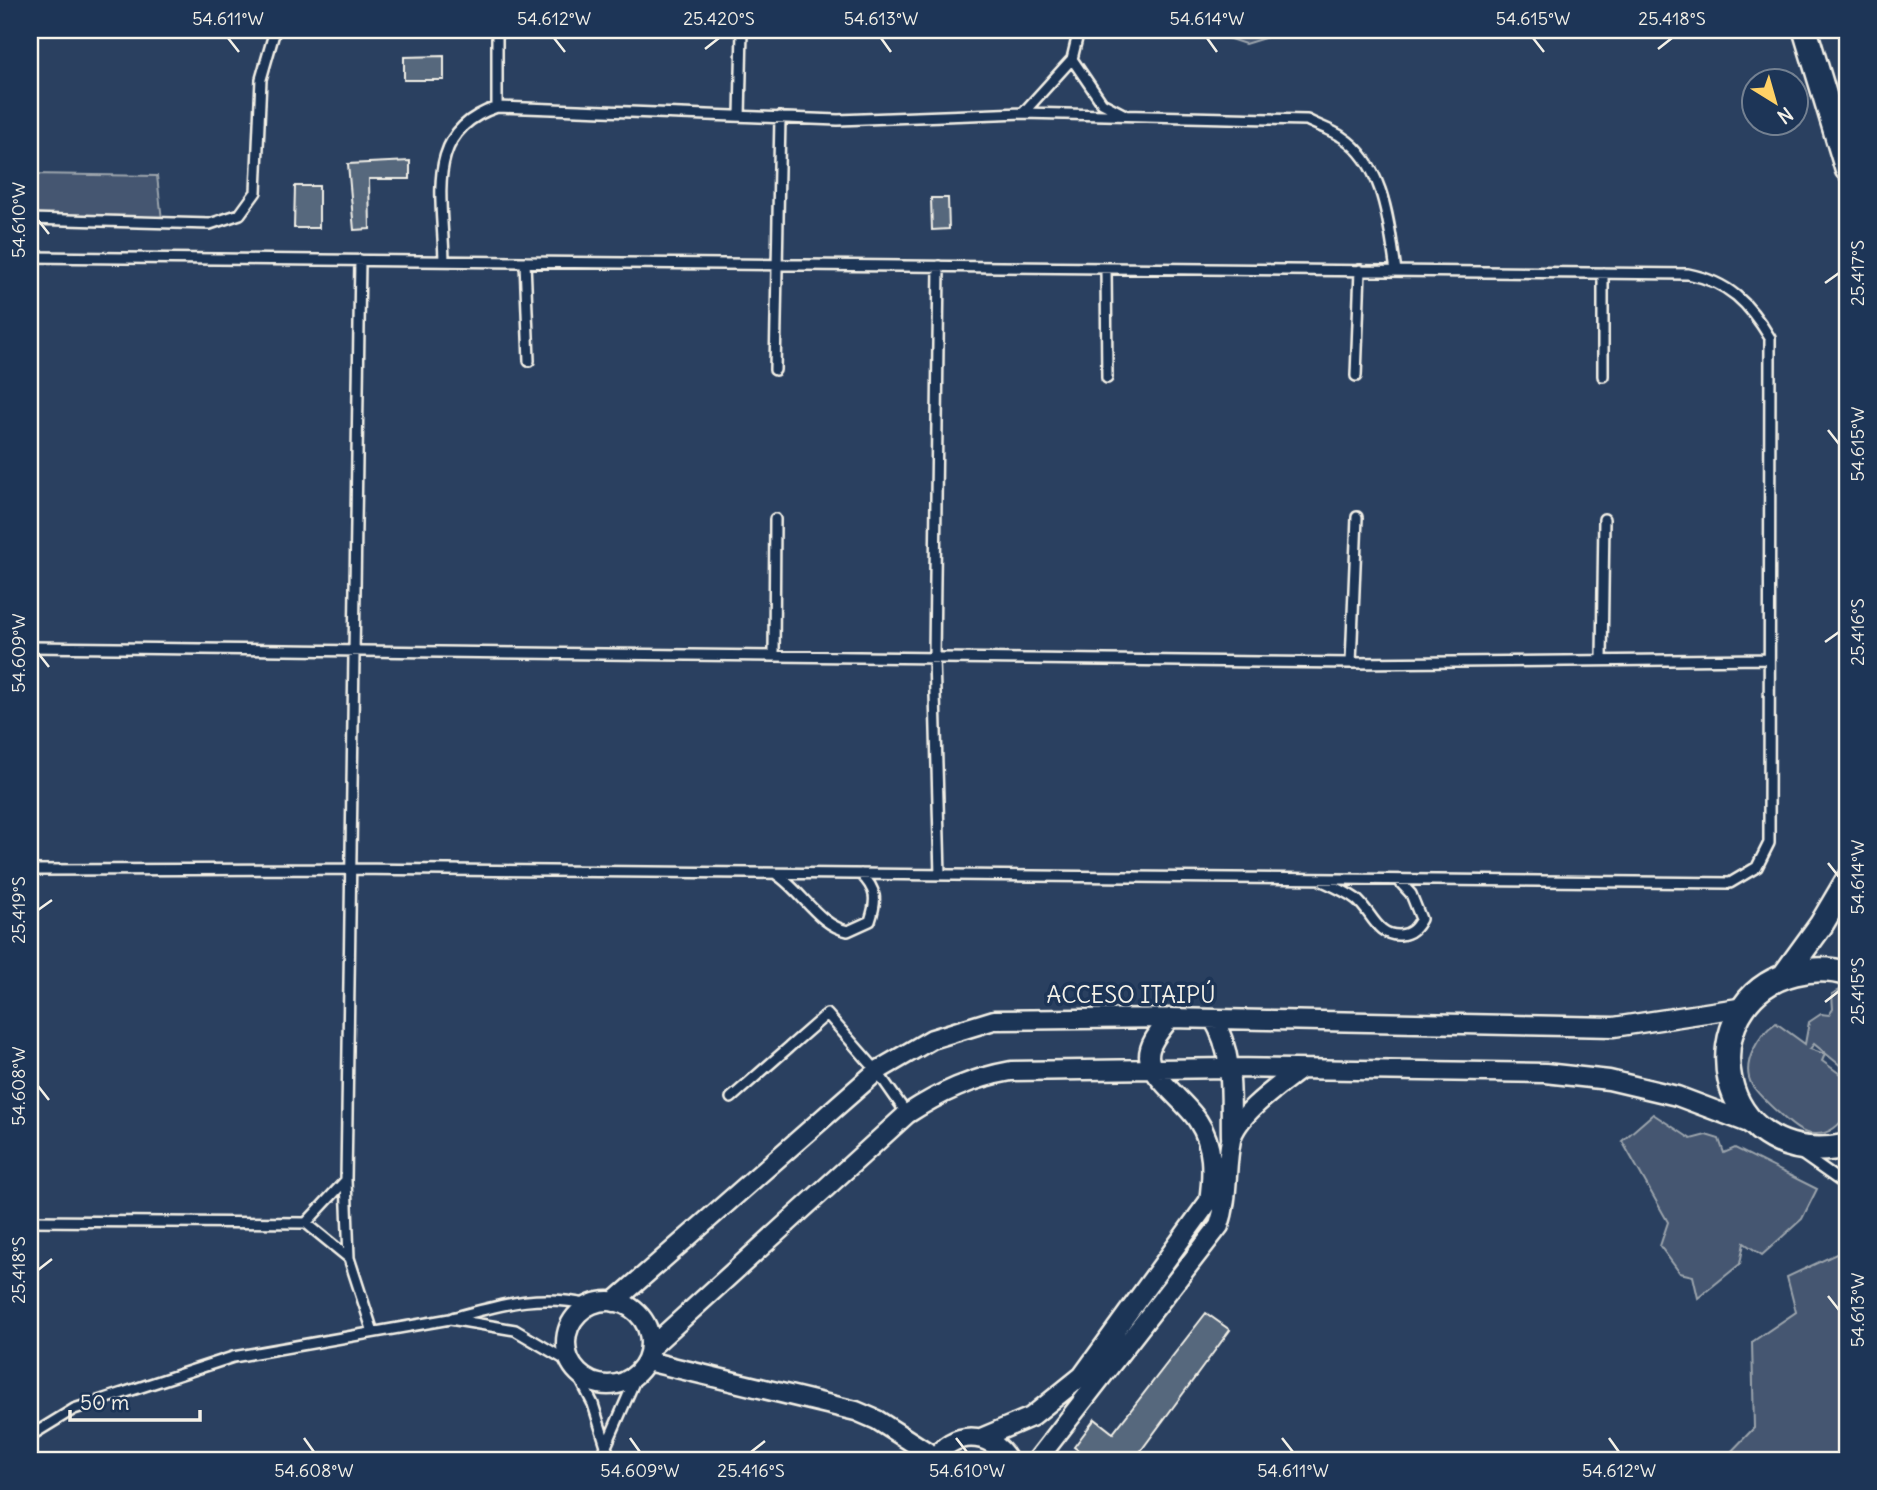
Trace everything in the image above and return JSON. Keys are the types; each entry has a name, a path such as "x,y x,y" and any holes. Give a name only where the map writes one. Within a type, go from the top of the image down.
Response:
{"street":[{"path":"1805,30 1847,169"},
{"path":"1784,976 1821,925 1847,881"},
{"path":"1847,974 1810,969 1784,976 1762,988 1745,1007 1732,1030 1727,1055 1729,1081 1739,1105 1755,1125 1772,1139 1793,1148 1821,1151 1847,1146"},
{"name":"ACCESO ITAIPÚ","path":"614,1302 877,1071 932,1038 994,1020 1170,1018 1614,1027 1745,1007"},
{"path":"645,1361 856,1411 877,1420 935,1459 955,1440 981,1438 1031,1417 1082,1376 1209,1200 1213,1172 1208,1141 1199,1122 1153,1069 1149,1058 1151,1046 1170,1018"},
{"path":"1037,1460 1219,1226 1226,1204 1231,1137 1230,1068 1219,1029 1213,1019"},
{"path":"645,1361 648,1329 641,1316 628,1306 614,1302 591,1305 579,1314 567,1334 566,1349 574,1367 590,1381 612,1386 626,1382 907,1114 934,1096 975,1077 1011,1071 1230,1068 1545,1073 1609,1080 1676,1097 1755,1125"},
{"path":"1231,1137 1244,1118 1299,1070"},
{"path":"981,1438 993,1443 1008,1460"}],"lane":[{"path":"30,219 211,224 240,214 256,192 261,79 275,30"},
{"path":"497,30 497,107"},
{"path":"740,116 742,30"},
{"path":"1023,113 1072,59 1079,30"},
{"path":"1072,59 1102,103 1125,116"},
{"path":"444,261 445,148 456,129 474,114 497,107 838,120 1023,113 1307,120 1343,137 1366,158 1377,179 1390,230 1396,271"},
{"path":"775,370 780,117"},
{"path":"30,257 1688,274 1713,280 1751,307 1770,338 1769,844 1764,859 1747,875 1730,883 351,869 30,870"},
{"path":"360,260 346,1180 349,1258 373,1332"},
{"path":"525,262 528,361"},
{"path":"939,266 934,657 940,875"},
{"path":"1106,268 1107,378"},
{"path":"1356,376 1360,270"},
{"path":"1603,273 1604,376"},
{"path":"1350,663 1357,517"},
{"path":"774,655 775,519"},
{"path":"1602,659 1605,519"},
{"path":"30,648 354,649 1350,663 1769,659"},
{"path":"775,873 792,884 830,924 848,931 870,921 877,901 872,885 861,874"},
{"path":"1317,879 1357,900 1379,929 1391,935 1407,934 1416,928 1420,919 1411,894 1398,880"},
{"path":"731,1098 827,1014 877,1071 907,1114"},
{"path":"1793,1148 1847,1186"},
{"path":"306,1223 346,1180"},
{"path":"30,1221 306,1223 349,1258"},
{"path":"30,1436 74,1409 233,1357 450,1319 503,1304 556,1297 591,1305"},
{"path":"450,1319 515,1330 574,1367 593,1404 607,1449"},
{"path":"600,1460 645,1361"}],"shaded area":[{"path":"1203,30 1290,30 1245,44"},
{"path":"30,174 157,176 162,220 30,221"},
{"path":"1844,988 1847,990 1847,1071 1814,1044 1810,1049 1825,1054 1822,1061 1847,1079 1847,1115 1830,1131 1811,1134 1790,1123 1755,1089 1749,1077 1750,1059 1763,1034 1776,1023 1805,1044 1809,1022 1821,1014 1829,1015 1833,1009 1832,994"},
{"path":"1653,1114 1691,1139 1706,1135 1719,1139 1724,1153 1735,1148 1817,1189 1802,1219 1762,1255 1744,1243 1740,1264 1698,1298 1693,1276 1680,1273 1660,1246 1668,1222 1622,1141"},
{"path":"1847,1249 1847,1460 1723,1460 1754,1428 1752,1342 1796,1312 1787,1277"}],"building":[{"path":"444,56 444,80 404,80 404,57"},
{"path":"410,161 410,179 369,179 370,229 354,230 348,164"},
{"path":"295,186 319,186 319,228 294,228"},
{"path":"931,198 948,198 949,229 932,230"},
{"path":"1206,1313 1230,1330 1134,1460 1091,1460 1074,1447 1095,1419 1113,1433"}]}
